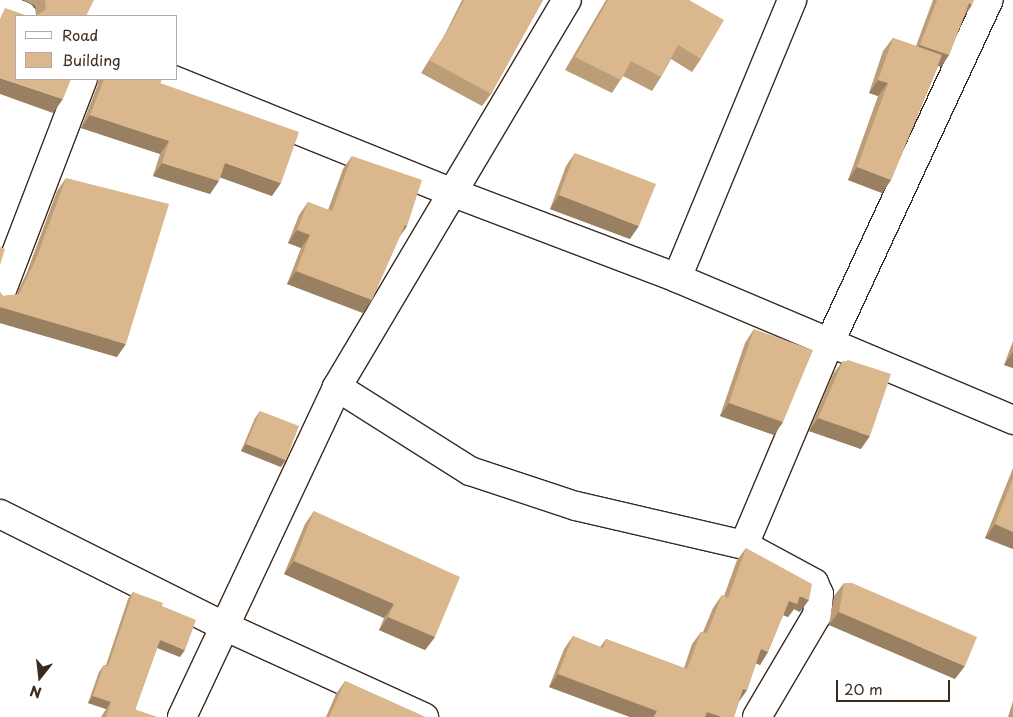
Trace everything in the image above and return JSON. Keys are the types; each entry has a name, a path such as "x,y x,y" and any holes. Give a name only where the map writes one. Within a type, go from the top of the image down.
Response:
{"street":[{"path":"182,717 337,387 451,192 567,0"},
{"path":"677,278 792,0"},
{"path":"744,545 829,344 989,0"},
{"path":"0,6 21,15"},
{"path":"0,295 83,80"},
{"path":"173,80 451,192 677,278 829,344 1013,420"},
{"path":"337,387 470,471 576,506 744,545 814,583 819,594 817,615 758,717"},
{"path":"0,514 224,626 424,717"}],"building":[{"path":"45,0 94,0 86,15 37,15 46,9"},
{"path":"464,0 543,0 491,94 429,60"},
{"path":"608,0 689,0 724,20 701,59 678,45 661,77 631,61 621,80 575,57"},
{"path":"937,0 974,0 972,5 969,3 949,55 920,45"},
{"path":"5,8 25,15 15,15 15,80 71,80 63,99 0,78 0,19"},
{"path":"893,38 942,55 891,180 857,167 888,83 878,80"},
{"path":"104,80 162,80 160,83 299,132 281,183 225,163 219,181 162,163 169,141 90,115"},
{"path":"575,153 656,184 639,226 559,195"},
{"path":"352,156 422,180 407,226 405,225 372,300 296,271 310,235 297,230 308,202 332,211"},
{"path":"66,178 169,204 126,344 0,307 0,292 3,296 19,294 36,259"},
{"path":"0,247 5,249 0,265"},
{"path":"754,329 813,350 783,422 729,403"},
{"path":"848,360 891,374 870,436 818,418 843,361 847,362"},
{"path":"260,411 299,426 286,460 246,444"},
{"path":"1013,478 1013,532 995,524"},
{"path":"314,511 460,577 435,637 388,617 394,604 294,561"},
{"path":"746,548 812,584 809,600 800,596 797,604 789,601 768,652 761,649 747,690 743,689 734,717 722,717 707,712 705,717 654,717 657,711 558,674 573,636 603,648 606,639 687,669 701,632 707,633 722,595 728,598"},
{"path":"844,583 852,583 977,637 965,666 839,612"},
{"path":"133,592 163,603 162,606 196,620 185,650 160,640 135,710 93,696 104,665 108,666"},
{"path":"345,681 425,717 329,717"},
{"path":"111,701 157,717 106,717"}]}
